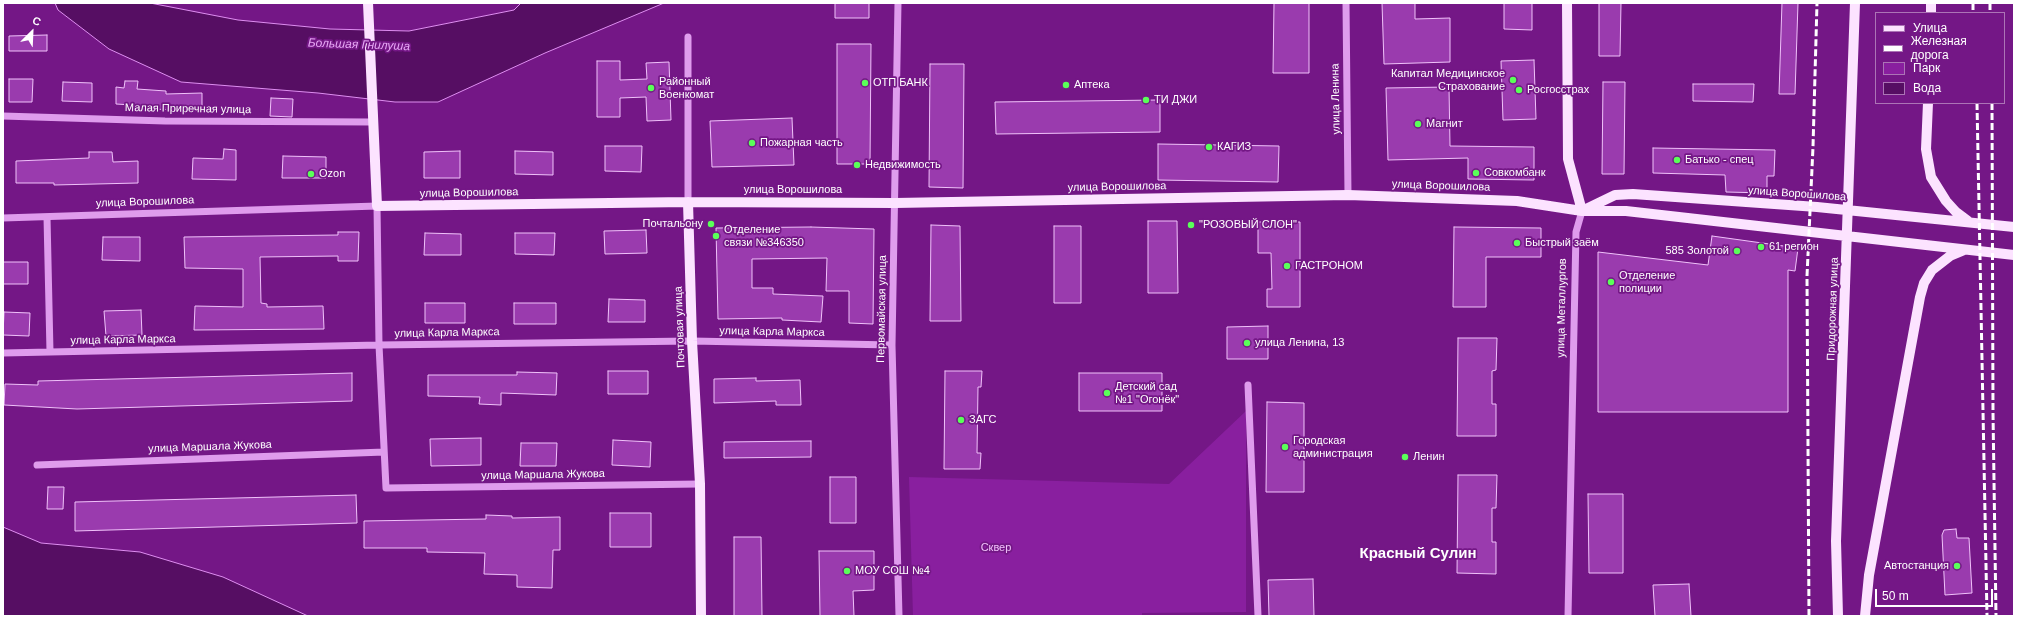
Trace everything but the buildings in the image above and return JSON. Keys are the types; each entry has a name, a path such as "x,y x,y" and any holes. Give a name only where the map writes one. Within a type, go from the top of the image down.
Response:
{"main road":[{"path":"368,3 376,206"},
{"path":"1567,3 1568,158 1582,211"},
{"name":"Придорожная улица","path":"1838,616 1836,541 1855,3"},
{"path":"1928,104 1926,149 1931,177 1946,201 1968,222"},
{"name":"улица Ворошилова","path":"1582,211 1615,195 1633,194 1818,207 2014,227"},
{"name":"улица Ворошилова","path":"376,206 688,202 895,203 1348,195 1517,201 1582,211 1626,211 2014,255"},
{"name":"Почтовая улица","path":"688,202 692,341 700,484 701,616"},
{"path":"1865,616 1869,575 1920,297 1924,283 1932,270 1950,256 1965,250"}],"street":[{"name":"Первомайская улица","path":"898,3 892,345 899,616"},
{"name":"улица Ленина","path":"1346,3 1348,195"},
{"name":"Почтовая улица","path":"688,37 688,202"},
{"name":"Малая Приречная улица","path":"3,116 165,121 372,122"},
{"name":"улица Ворошилова","path":"3,218 376,206"},
{"path":"376,206 379,344 384,452"},
{"name":"улица Металлургов","path":"1568,616 1576,232 1582,211"},
{"path":"47,217 50,352"},
{"name":"улица Карла Маркса","path":"3,353 379,344 692,341 892,345"},
{"path":"1248,384 1258,616"},
{"name":"улица Маршала Жукова","path":"37,464 384,452 386,488 700,484"}],"green space":[{"name":"Сквер","path":"1246,411 1246,612 1142,613 1142,616 913,616 909,477 1169,484"}],"water":[{"name":"Большая Гнилуша","path":"55,3 150,3 238,20 330,29 409,31 514,10 521,3 664,3 545,53 438,102 395,102 318,93 181,82 109,49 58,10"},
{"path":"3,527 41,543 140,552 223,577 308,616 3,616"}],"railway":[{"path":"1809,616 1807,276 1813,147 1817,3"},
{"path":"1973,3 1973,12"},
{"path":"1990,3 1990,12"},
{"path":"1977,104 1987,616"},
{"path":"1992,104 1993,413 1996,616"}],"place":[{"name":"Капитал Медицинское Страхование","path":"1513,80"},
{"name":"ОТП БАНК","path":"865,83"},
{"name":"Аптека","path":"1066,85"},
{"name":"Районный Военкомат","path":"651,88"},
{"name":"Росгосстрах","path":"1519,90"},
{"name":"ТИ ДЖИ","path":"1146,100"},
{"name":"Магнит","path":"1418,124"},
{"name":"Пожарная часть","path":"752,143"},
{"name":"КАГИЗ","path":"1209,147"},
{"name":"Батько - спец","path":"1677,160"},
{"name":"Недвижимость","path":"857,165"},
{"name":"Совкомбанк","path":"1476,173"},
{"name":"Ozon","path":"311,174"},
{"name":"Почтальону","path":"711,224"},
{"name":"\"РОЗОВЫЙ СЛОН\"","path":"1191,225"},
{"name":"Отделение связи №346350","path":"716,236"},
{"name":"Быстрый заём","path":"1517,243"},
{"name":"61 регион","path":"1761,247"},
{"name":"585 Золотой","path":"1737,251"},
{"name":"ГАСТРОНОМ","path":"1287,266"},
{"name":"Отделение полиции","path":"1611,282"},
{"name":"улица Ленина, 13","path":"1247,343"},
{"name":"Детский сад №1 \"Огонёк\"","path":"1107,393"},
{"name":"ЗАГС","path":"961,420"},
{"name":"Городская администрация","path":"1285,447"},
{"name":"Ленин","path":"1405,457"},
{"name":"Автостанция","path":"1957,566"},
{"name":"МОУ СОШ №4","path":"847,571"}],"district":[{"name":"Красный Сулин","path":"1418,554"}]}
